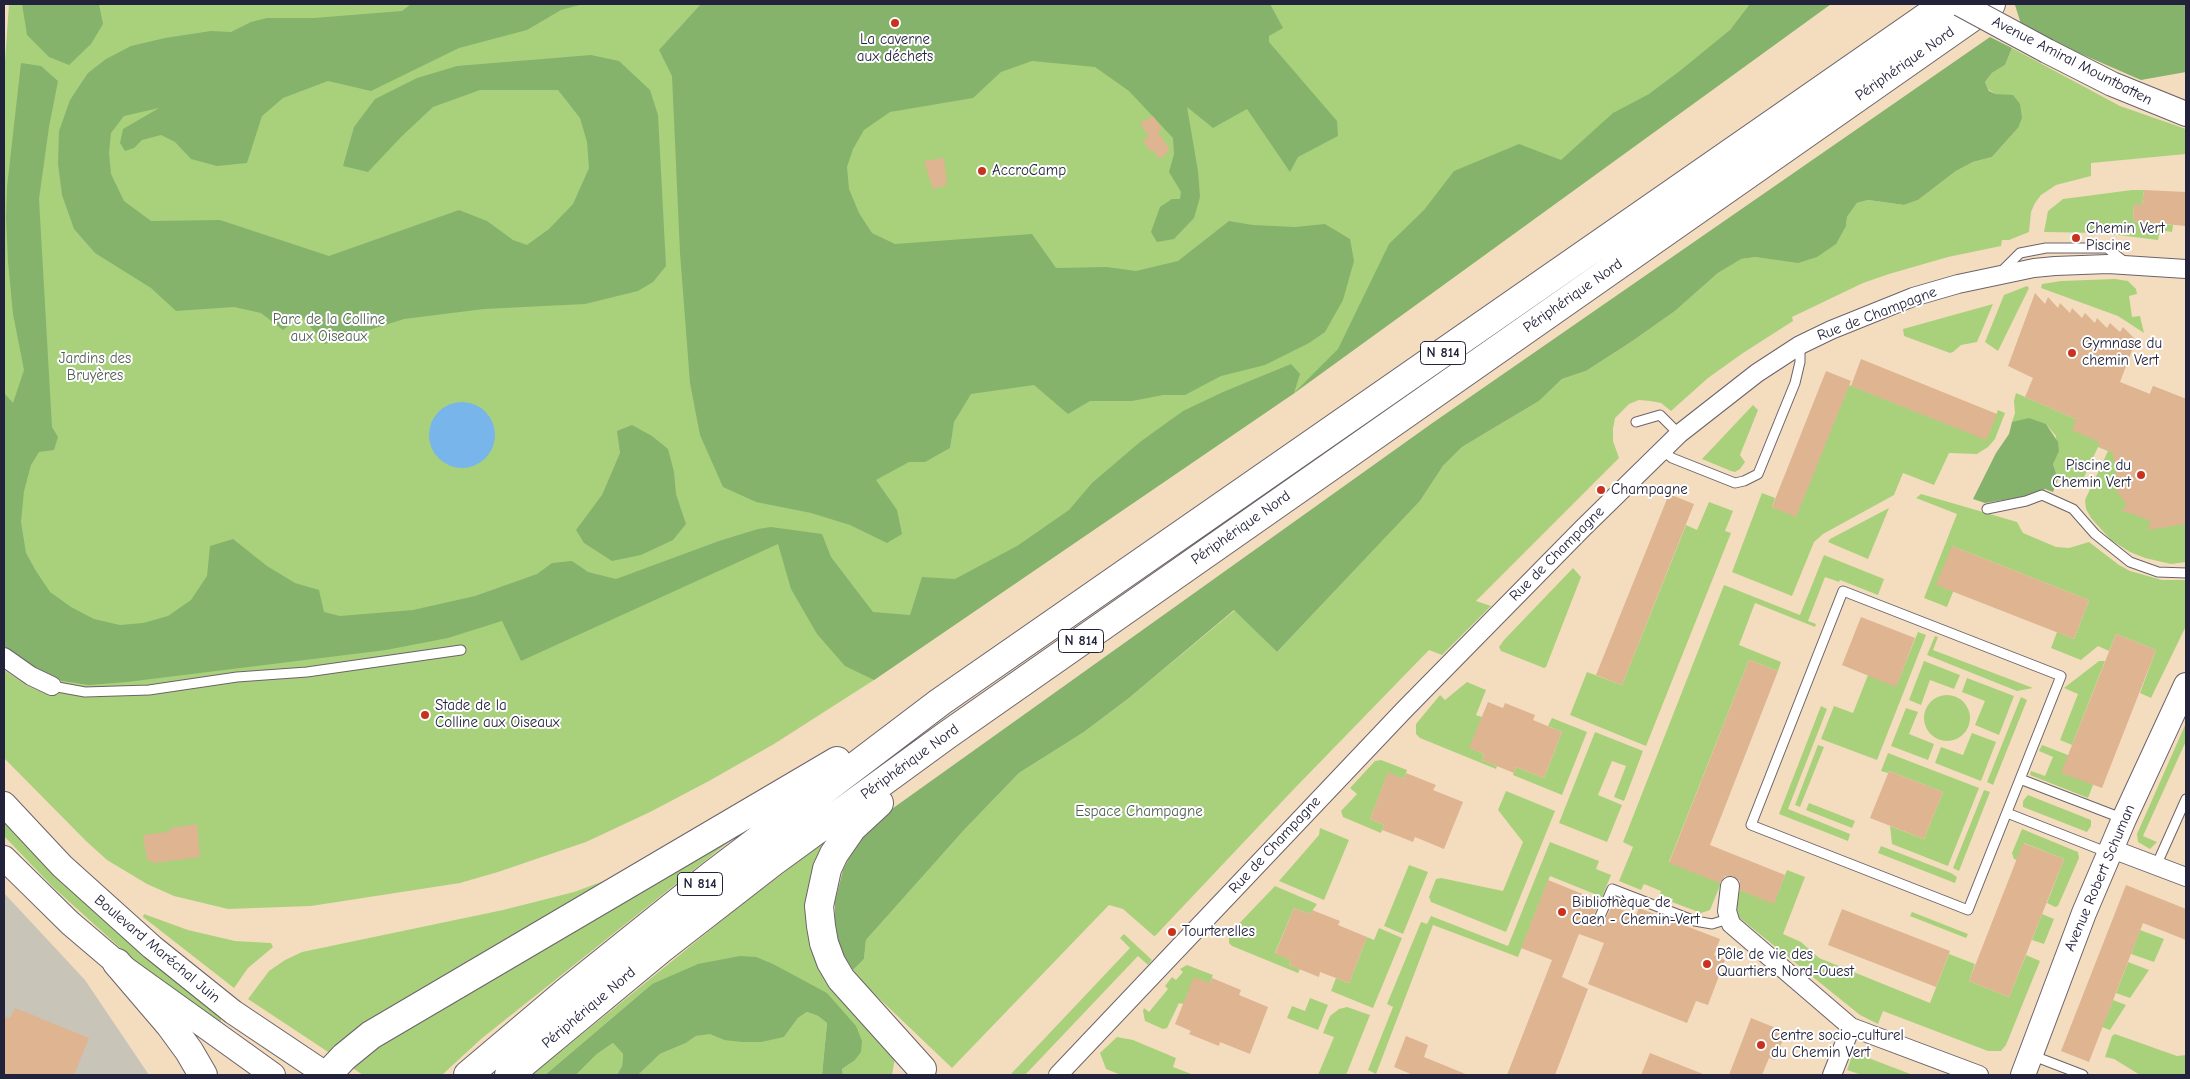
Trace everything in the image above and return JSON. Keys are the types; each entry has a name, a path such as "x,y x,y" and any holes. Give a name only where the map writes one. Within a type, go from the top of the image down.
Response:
{"highway":[{"name":"Périphérique Nord","path":"468,1075 565,993 712,874 940,702 1945,4"},
{"name":"Périphérique Nord","path":"509,1075 661,949 765,868 947,734 1991,4"},
{"path":"327,1075 344,1057 371,1035 740,817 940,702"},
{"path":"922,1073 841,979 831,962 824,943 819,906 827,869 834,854 852,828 880,801 924,768 947,734"},
{"path":"117,963 170,1024 203,1075"}],"main road":[{"name":"Avenue Amiral Mountbatten","path":"1960,4 2046,51 2112,84 2186,114"},
{"name":"Avenue Robert Schuman","path":"2027,1065 2084,914 2124,819 2186,685"},
{"name":"Boulevard Maréchal Juin","path":"4,804 62,866 145,941 233,1012 327,1075"},
{"name":"Boulevard Maréchal Juin","path":"4,858 70,923 117,963 273,1075"}],"street":[{"name":"Rue de Champagne","path":"1058,1075 1410,703 1662,450 1679,434 1757,373 1800,345 1857,318 1913,297 1999,274 2041,267 2108,264 2186,269"},
{"path":"4,657 31,676 52,686"},
{"path":"2111,851 2186,878"},
{"path":"1730,886 1727,899 1728,919 1741,934 1851,1027 1979,1075"},
{"path":"1832,1075 1851,1027"}],"lane":[{"path":"1662,450 1672,458 1735,483 1758,474 1795,383 1800,362 1800,345"},
{"path":"1636,422 1660,415 1679,434"},
{"path":"1987,509 2026,501 2042,495 2073,509 2095,534 2130,562 2158,572 2186,573"},
{"path":"1844,591 2060,676 2020,779 1968,910 1751,825 1844,591"},
{"path":"52,686 85,692 148,690 238,677 307,672 461,650"},
{"path":"2020,779 2124,819"},
{"path":"2156,866 2186,799"},
{"path":"2006,813 2111,851"},
{"path":"1598,921 1612,889 1695,921 1712,924 1728,919"},
{"path":"2027,1065 2083,1075"}],"shaded area":[{"path":"4,893 85,980 149,1075 4,1075"}],"green space":[{"name":"Parc de la Colline aux Oiseaux","path":"9,4 1831,4 1293,394 874,680 774,744 709,781 650,812 586,842 460,883 311,906 228,909 174,896 147,884 107,860 4,758 4,670 26,685 46,694 56,680 4,646 4,76"},
{"path":"22,4 99,4 103,24 91,44 69,65 49,57 27,35"},
{"path":"411,4 583,4 561,10 527,30 459,48 371,91 328,81 283,98 262,116 247,163 217,166 191,159 175,142 161,135 142,140 134,148 125,151 120,143 123,129 159,108 124,116 111,133 109,153 111,174 124,201 151,221 220,220 329,256 459,210 487,221 513,240 527,245 549,229 573,204 589,168 587,142 580,118 558,90 480,90 433,107 368,172 343,166 354,127 375,99 417,78 457,66 591,55 619,61 650,90 658,115 666,266 653,282 638,291 585,304 484,309 404,319 325,344 301,316 283,330 261,313 234,307 176,311 151,288 95,253 74,229 62,195 58,164 59,131 70,100 88,73 106,59 131,46 165,38 211,31 231,32 251,22 267,18 314,18 402,11"},
{"path":"701,4 1270,4 1283,28 1269,36 1269,42 1337,121 1338,136 1298,157 1290,172 1247,109 1213,128 1187,107 1198,171 1200,197 1194,218 1174,239 1157,242 1151,232 1160,207 1172,199 1180,199 1181,192 1169,172 1174,154 1173,138 1129,91 1095,67 1032,61 1001,72 973,98 890,112 864,130 853,149 847,167 849,189 859,213 872,233 895,244 1032,234 1056,268 1107,267 1136,271 1178,261 1229,221 1253,225 1295,227 1325,224 1350,239 1354,261 1343,300 1325,332 1309,343 1265,365 1221,376 1185,395 1163,395 1132,401 1090,401 1068,414 1034,385 971,394 954,422 950,448 925,462 909,462 876,480 897,510 902,534 887,543 850,525 811,513 756,502 723,487 700,435 690,383 680,253 672,76 659,50"},
{"path":"1750,4 1831,4 1293,394 874,680 845,666 817,634 791,589 778,544 521,661 502,621 448,638 386,650 89,685 56,680 21,660 4,646 4,380 5,394 13,403 24,370 13,314 6,218 7,187 21,63 41,66 58,81 49,127 39,199 52,427 58,437 54,450 39,452 31,465 24,491 21,522 26,553 36,571 50,592 71,607 94,619 120,625 143,623 168,616 191,600 207,576 210,546 233,539 267,566 295,583 319,590 324,612 340,616 413,610 475,596 537,574 552,563 572,561 588,572 616,579 719,541 771,527 822,534 831,557 873,612 910,615 922,577 955,579 1017,546 1069,510 1092,483 1140,442 1183,411 1291,364 1300,374 1294,393 1338,349 1389,244 1424,210 1454,171 1519,144 1561,160 1613,113 1649,94 1730,30"},
{"path":"2186,4 2186,72 2141,80 2056,43 2021,24 2015,5"},
{"path":"1990,37 2012,48 2005,65 1992,73 1985,82 1989,91 1996,94 2013,95 2020,104 2022,118 2018,128 1992,157 1973,162 1956,171 1918,200 1904,205 1868,200 1857,203 1847,217 1846,226 1836,244 1817,257 1798,263 1756,257 1741,259 1718,273 1675,311 1631,342 1586,371 1562,379 1539,401 1462,447 1443,466 1420,501 1277,652 1234,610 1129,698 1084,732 1019,773 964,830 866,940 864,959 853,970 842,952 835,928 835,901 843,870 858,840 882,816 1431,424"},
{"name":"Espace Champagne","path":"2012,48 2120,106 2186,129 2186,154 2091,163 2091,176 2056,185 2041,195 2031,212 2029,232 2009,240 2002,240 2001,246 1948,257 1863,283 1792,317 1793,321 1708,378 1671,411 1661,403 1650,401 1639,400 1629,404 1615,418 1613,441 1619,458 1476,601 1491,606 1442,655 1429,650 1156,935 1154,936 1123,909 1109,905 952,1068 865,985 853,970 864,959 866,940 964,830 1019,773 1084,732 1129,698 1235,610 1277,652 1420,501 1443,466 1462,447 1539,401 1562,379 1586,371 1631,342 1675,311 1718,273 1740,259 1756,257 1846,226 1847,217 1857,203 1868,200 1904,205 1918,200 1956,171 1973,162 1992,157 2018,128 2013,96 1996,94 1989,90 1985,82 1992,73 2005,65"},
{"path":"2144,190 2142,205 2134,205 2133,221 2173,225 2172,232 2160,230 2158,240 2102,233 2044,232 2048,211 2063,199"},
{"path":"2115,279 2128,281 2136,289 2137,294 2129,296 2132,317 2140,316 2144,333 2118,316 2041,288 2042,284 2061,281"},
{"path":"2027,286 2029,288 1998,351 1985,342 2004,295"},
{"path":"1993,304 1977,342 1961,345 1953,352 1950,353 1904,336 1903,329"},
{"path":"1849,385 1986,439 1998,410 2005,413 1995,439 1988,447 1977,454 1949,453 1934,485 1903,473 1894,495 1823,534 1814,542 1792,596 1732,572 1762,493 1775,498 1772,507 1796,516"},
{"name":"Piscine du Chemin Vert","path":"2153,386 2186,399 2186,562 2171,564 2145,558 2130,552 2111,540 2091,518 2086,509 2085,500 2108,451 2098,447 2079,488 2058,479 2053,464 2056,436 2046,424 2012,422 2015,413 2014,401 2016,393 2076,419 2150,394"},
{"path":"1753,405 1758,410 1740,455 1745,462 1740,469 1735,472 1731,471 1702,459"},
{"path":"2029,418 2046,424 2058,442 2059,451 2053,464 2058,479 2053,492 2045,489 2034,495 1985,503 1973,499 1996,453 2009,434 2012,422"},
{"path":"632,425 652,436 668,449 674,472 676,494 686,524 673,540 641,555 612,561 584,543 576,530 602,495 620,453 617,431"},
{"path":"1921,494 2017,522 2023,533 2056,547 2069,548 2089,542 2130,571 2162,580 2186,580 2186,626 2151,698 2140,693 2156,650 2116,634 2109,651 2098,646 2081,660 2051,648 2057,632 2074,639 2089,600 1952,546 1953,592 1947,607 1924,598 1957,514 1916,498"},
{"path":"1709,502 1733,511 1725,531 1731,533 1646,746 1570,715 1587,672 1622,685 1686,525 1697,530"},
{"path":"1889,508 1868,559 1828,542 1830,539"},
{"path":"1824,555 1884,579 1878,595 1840,580 1839,582 1825,577 1808,621 1816,624 1815,627 1755,603 1739,645 1781,662 1778,671 1749,660 1669,862 1721,883 1710,910 1701,913 1672,902 1673,899 1660,894 1661,891 1644,884 1641,890 1619,881 1633,847 1623,842 1724,585 1800,615"},
{"path":"1573,568 1581,577 1546,667 1544,668 1501,651 1499,647 1504,640"},
{"path":"1918,632 1926,635 1877,760 1821,739 1834,706 1853,713 1868,675 1896,686"},
{"path":"1935,636 1938,637 1933,650 2033,688 2017,691 1927,655"},
{"path":"1924,661 1960,675 1954,689 1930,680 1921,705 1909,700"},
{"path":"2099,661 2105,661 2072,745 2060,740 2078,694 2064,688"},
{"path":"1967,678 2014,696 1999,735 1975,725 1985,701 1962,692"},
{"path":"1467,682 1486,690 1476,715 1482,717 1470,748 1484,754 1482,760 1497,766 1496,769 1420,738 1416,734 1416,724 1440,695 1445,700"},
{"path":"1947,695 1960,699 1966,705 1970,718 1966,731 1960,737 1947,741 1934,737 1928,731 1924,718 1928,705 1934,699"},
{"path":"2021,697 2027,700 1993,785 1987,782"},
{"path":"1821,706 1827,709 1788,809 1850,834 1848,841 1779,814"},
{"path":"1906,708 1918,712 1909,734 1934,744 1928,760 1891,746"},
{"path":"1552,718 1587,732 1562,795 1513,775 1516,767 1544,778 1562,732 1548,726"},
{"path":"2186,723 2186,741 2143,836 2157,842 2150,849 2138,842 2137,834"},
{"path":"1595,732 1643,751 1624,801 1614,797 1626,766 1612,761 1598,795 1622,805 1607,842 1559,823"},
{"path":"1972,733 1996,742 1981,781 1935,763 1941,747 1963,755"},
{"path":"1818,745 1824,747 1800,807 1795,805"},
{"path":"2042,745 2068,755 2093,785 2088,798 2030,775 2031,771 2045,776 2053,757 2039,751"},
{"path":"1888,753 1979,788 1948,866 1892,844 1890,826 1924,839 1943,792 1889,771 1888,773 1881,771"},
{"path":"1381,760 1407,770 1404,779 1388,773 1370,819 1384,825 1381,833 1343,817 1341,811 1357,794 1350,788 1375,761"},
{"path":"1984,790 1990,792 1959,871 1953,868"},
{"path":"1506,791 1555,811 1506,932 1431,902 1429,897 1436,879 1441,878 1503,891 1523,842 1498,810"},
{"path":"2028,795 2091,820 2091,826 2087,832 2023,807 2023,801"},
{"path":"1809,803 1855,821 1852,828 1806,810"},
{"path":"4,816 221,1016 221,1028 139,965 53,887 4,836"},
{"path":"760,817 481,1039 442,1075 363,1075 248,999 269,971 285,960 302,952 503,910 574,892 696,847"},
{"path":"1320,828 1349,840 1324,900 1279,881 1319,835"},
{"path":"2022,829 2078,852 2079,858 2058,906 2055,907 2047,903 2064,859 2024,843 2017,860 2014,859 2012,853"},
{"path":"1550,842 1599,861 1596,869 1611,875 1602,897 1550,876 1518,957 1433,925 1376,1074 1368,1070 1393,1007 1387,1004 1421,922 1427,924 1431,916 1508,946"},
{"path":"820,845 825,847 809,900 895,1058 892,1075 843,1075 842,1069 854,1061 827,993 652,984 545,1075 532,1075 736,909"},
{"path":"1881,846 1951,873 1957,877 1955,883 1878,853"},
{"path":"1409,865 1428,872 1403,934 1384,926"},
{"path":"1787,870 1805,877 1783,934 1801,942 1819,958 1930,1003 1949,954 1975,964 1969,981 2009,997 2026,955 2040,961 2006,1045 2001,1051 1988,1051 1883,1011 1878,1024 1860,1015 1736,915 1737,898 1740,890 1774,903"},
{"path":"1275,886 1317,904 1310,914 1294,908 1275,953 1291,960 1289,965 1300,969 1298,973 1232,946 1229,943 1229,934"},
{"path":"1912,912 1968,934 1966,938 1910,916"},
{"path":"144,914 188,930 235,941 271,943 273,947 248,968 234,988 143,917"},
{"path":"2042,914 2054,919 2044,944 2032,940"},
{"path":"1379,928 1402,938 1373,1008 1331,991 1336,978 1349,983 1367,937 1374,940"},
{"path":"2140,930 2164,939 2154,962 2131,954"},
{"path":"1124,934 1152,960 1148,965 1138,956 1025,1075 1010,1075 1130,948 1120,938"},
{"path":"740,956 756,957 773,964 827,993 856,1026 862,1041 861,1052 854,1061 842,1069 843,1075 822,1075 827,1023 818,1016 807,1012 798,1018 784,1037 761,1042 724,1040 710,1034 696,1036 686,1043 660,1054 638,1075 617,1075 622,1066 623,1054 613,1043 597,1054 576,1075 545,1075 652,984 698,964"},
{"path":"2128,962 2149,970 2130,998 2116,993"},
{"path":"1187,965 1213,975 1210,983 1183,1004 1179,1003 1167,1028 1163,1029 1145,1021 1144,1008 1149,1012 1168,989 1165,986 1172,977 1176,980 1183,972 1180,969"},
{"path":"1310,998 1328,1005 1318,1030 1287,1018 1292,1006 1305,1011"},
{"path":"2113,1000 2126,1005 2110,1030 2102,1027"},
{"path":"1347,1007 1370,1015 1346,1075 1318,1075 1334,1037 1323,1033 1330,1016 1339,1009"},
{"path":"807,1012 818,1016 827,1023 822,1075 638,1075 660,1054 686,1043 696,1036 710,1033 724,1040 784,1037 798,1018"},
{"path":"2115,1034 2177,1056 2186,1055 2186,1075 2140,1075 2114,1059 2105,1057 2112,1036"},
{"path":"1117,1037 1133,1040 1176,1058 1173,1067 1194,1075 1121,1075 1106,1069 1100,1053"},
{"path":"613,1043 623,1054 622,1066 617,1075 576,1075 597,1054"},
{"path":"1858,1054 1913,1075 1862,1075 1847,1070 1852,1056"}],"water":[{"path":"455,402 469,402 481,407 490,416 495,428 493,448 486,459 469,468 455,468 443,463 434,454 429,442 429,428 434,416 443,407"}],"building":[{"path":"1153,116 1162,129 1158,132 1170,150 1159,159 1153,150 1150,151 1143,140 1149,136 1140,123"},
{"path":"944,158 947,185 933,189 924,161"},
{"path":"2144,190 2186,192 2186,226 2133,221 2134,204 2142,205"},
{"path":"2035,293 2045,304 2048,297 2058,308 2060,303 2070,313 2072,308 2082,318 2085,313 2095,323 2097,318 2107,328 2110,323 2120,332 2123,327 2136,340 2120,382 2150,394 2153,386 2186,399 2186,524 2147,530 2151,521 2121,510 2127,505 2110,482 2117,480 2113,453 2098,446 2099,442 2072,430 2076,419 2025,397 2033,378 2008,366"},
{"path":"1861,359 1997,414 1986,440 1851,386"},
{"path":"1826,371 1851,381 1796,517 1772,507"},
{"path":"1669,494 1694,504 1622,685 1596,675"},
{"path":"1952,546 2089,600 2074,639 1936,585"},
{"path":"1861,617 1915,638 1896,687 1842,665"},
{"path":"2116,634 2156,650 2102,788 2061,773"},
{"path":"1749,660 1778,671 1710,845 1785,875 1774,904 1740,890 1740,881 1732,876 1725,876 1720,883 1669,863"},
{"path":"1488,702 1503,708 1505,703 1535,715 1533,720 1562,732 1544,778 1516,767 1514,773 1482,760 1484,754 1469,748"},
{"path":"1889,771 1943,792 1924,839 1870,818"},
{"path":"1388,772 1404,779 1406,773 1436,785 1433,790 1463,802 1444,849 1415,837 1413,842 1382,830 1384,825 1370,819"},
{"path":"197,824 200,857 154,863 147,859 143,835 169,832 170,828"},
{"path":"2023,843 2064,859 2009,997 1969,981"},
{"path":"1548,880 1600,901 1592,919 1596,927 1603,924 1612,906 1636,915 1639,908 1720,939 1714,955 1725,960 1708,1005 1696,1001 1687,1023 1588,984 1604,943 1579,934 1562,977 1588,989 1555,1075 1507,1075 1552,960 1521,948"},
{"path":"2126,885 2186,909 2186,940 2143,923 2089,1062 2061,1051"},
{"path":"1294,908 1310,914 1312,910 1340,921 1338,925 1367,937 1349,983 1320,972 1319,977 1289,965 1291,960 1275,954"},
{"path":"1842,909 1950,951 1936,987 1828,945"},
{"path":"1194,977 1210,983 1212,978 1241,990 1239,995 1268,1007 1250,1054 1220,1042 1219,1046 1189,1034 1191,1031 1175,1024"},
{"path":"15,1008 89,1038 74,1075 4,1075 4,1016 10,1018"},
{"name":"Centre socio-culturel du Chemin Vert","path":"1751,1018 1786,1032 1775,1060 1769,1058 1762,1075 1729,1075"},
{"path":"1406,1036 1428,1045 1424,1057 1468,1075 1413,1075 1394,1067"},
{"path":"1650,1053 1703,1074 1703,1075 1641,1075"}],"place":[{"name":"La caverne aux déchets","path":"895,23"},
{"name":"AccroCamp","path":"982,171"},
{"name":"Chemin Vert Piscine","path":"2076,238"},
{"name":"Gymnase du chemin Vert","path":"2072,353"},
{"name":"Piscine du Chemin Vert","path":"2141,475"},
{"name":"Champagne","path":"1601,490"},
{"name":"Stade de la Colline aux Oiseaux","path":"425,715"},
{"name":"Bibliothèque de Caen - Chemin-Vert","path":"1562,912"},
{"name":"Tourterelles","path":"1172,932"},
{"name":"Pôle de vie des Quartiers Nord-Ouest","path":"1707,964"},
{"name":"Centre socio-culturel du Chemin Vert","path":"1761,1045"}],"park label":[{"name":"Jardins des Bruyères","path":"95,368"}]}
